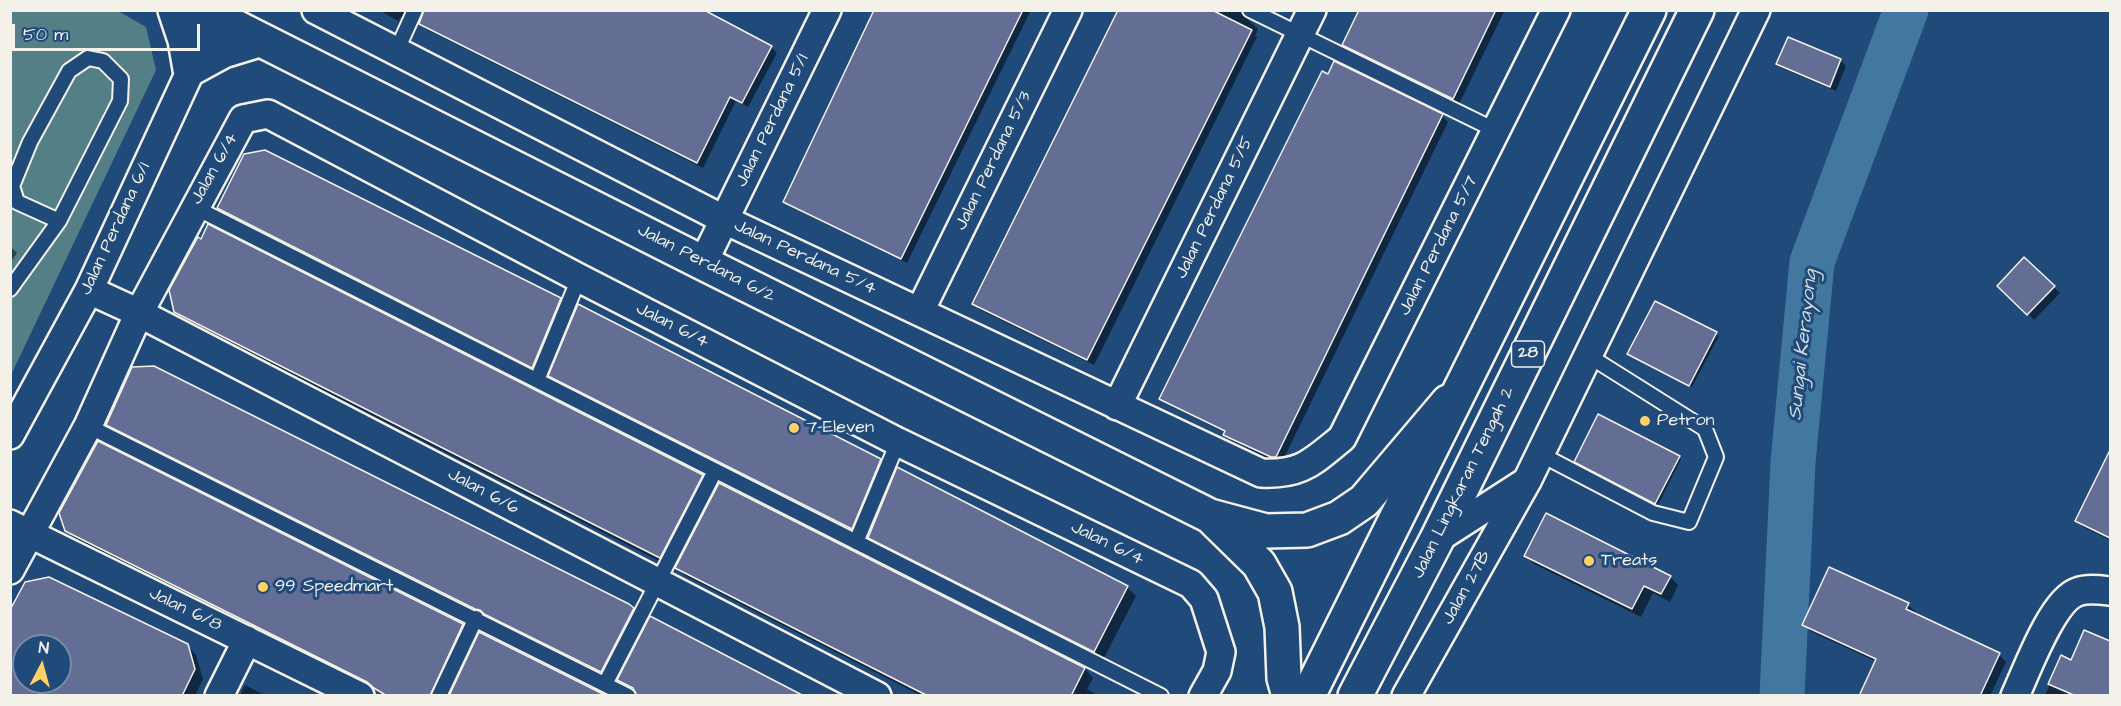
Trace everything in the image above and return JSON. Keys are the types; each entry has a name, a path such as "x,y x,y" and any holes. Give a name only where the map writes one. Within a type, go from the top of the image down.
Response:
{"main road":[{"path":"175,10 186,40 190,69 223,51 259,40"},
{"name":"28","path":"1308,696 1649,10"},
{"name":"Jalan Lingkaran Tengah 2","path":"1355,696 1437,539 1696,10"},
{"name":"Jalan Perdana 6/2","path":"209,14 1210,516 1266,531 1307,530 1339,518 1364,501 1460,388"},
{"name":"Jalan Perdana 6/2","path":"1210,516 1258,564 1275,592 1282,627 1284,678 1289,696"}],"street":[{"name":"Jalan Perdana 5/4","path":"316,10 724,220 1261,473 1281,474 1305,467"},
{"name":"Jalan Perdana 5/3","path":"920,311 1068,10"},
{"name":"Jalan Perdana 5/5","path":"1117,406 1312,10"},
{"name":"Jalan Perdana 5/7","path":"1305,467 1342,438 1556,10"},
{"name":"Jalan 27B","path":"1406,696 1527,481 1590,356 1756,10"},
{"name":"Jalan Perdana 5/1","path":"702,263 724,220 818,13"},
{"name":"Jalan Perdana 6/1","path":"10,435 89,290 190,69 209,14"},
{"name":"Jalan 6/4","path":"10,570 20,529 88,426 139,313 243,119 268,114 579,278 898,442 1191,584 1203,599 1221,652 1217,671 1203,696"},
{"name":"Jalan 6/6","path":"89,290 139,313 877,696"},
{"path":"1437,539 1527,481"},
{"name":"Jalan 6/8","path":"20,529 360,696"},
{"path":"2015,696 2053,615 2065,599 2078,591 2110,591"},
{"path":"219,696 247,640"}],"lane":[{"path":"396,52 415,10"},
{"path":"1250,10 1497,131"},
{"path":"10,289 60,221 120,101 121,79 103,61 88,58 69,71 30,142 12,186 17,202 60,221"},
{"path":"194,207 1161,696"},
{"path":"537,380 579,278"},
{"path":"1540,454 1653,513 1689,522 1716,457 1705,429 1590,356"},
{"path":"88,426 628,696"},
{"path":"856,542 898,442"},
{"path":"605,684 715,471"},
{"path":"439,696 476,618"}],"green space":[{"path":"11,11 118,11 146,27 156,70 11,375"}],"building":[{"path":"424,10 704,10 772,46 742,103 730,97 697,163 419,24"},
{"path":"874,10 1023,10 901,259 783,202"},
{"path":"1118,10 1212,10 1252,30 1087,360 972,304"},
{"path":"1359,10 1496,10 1453,99 1342,45"},
{"path":"1788,37 1841,59 1830,87 1776,64"},
{"path":"1334,61 1443,114 1276,457 1271,457 1223,435 1225,431 1159,399 1322,71 1328,74"},
{"path":"265,150 561,298 532,368 217,208 244,154"},
{"path":"208,224 703,475 660,558 174,312 169,290 198,237 201,239"},
{"path":"2024,257 2055,286 2027,315 1997,286"},
{"path":"1655,301 1717,332 1689,386 1627,354"},
{"path":"578,304 881,459 852,529 548,376"},
{"path":"154,366 629,604 634,608 601,672 106,425 132,367"},
{"path":"1598,414 1680,456 1655,504 1574,462"},
{"path":"98,441 463,624 430,696 387,696 367,682 65,531 59,513"},
{"path":"2110,450 2110,538 2075,521"},
{"path":"897,467 1128,586 1094,652 868,538"},
{"path":"719,483 1085,668 1071,696 928,696 675,568"},
{"name":"Treats","path":"1546,513 1671,576 1661,594 1644,586 1632,609 1524,556"},
{"path":"1829,567 1909,603 1906,609 2000,653 1980,696 1859,696 1876,659 1802,625"},
{"path":"49,577 188,644 195,669 182,696 10,696 10,610 25,582"},
{"path":"650,616 804,696 637,696 633,688 617,680"},
{"path":"2084,630 2110,641 2110,696 2076,696 2048,684 2061,655 2071,660"},
{"path":"479,632 607,696 449,696"}],"waterway":[{"name":"Sungai Kerayong","path":"1782,696 1793,462 1812,262 1906,10"}],"place":[{"name":"Petron","path":"1645,421"},
{"name":"7-Eleven","path":"794,428"},
{"name":"Treats","path":"1589,561"},
{"name":"99 Speedmart","path":"263,587"}]}
